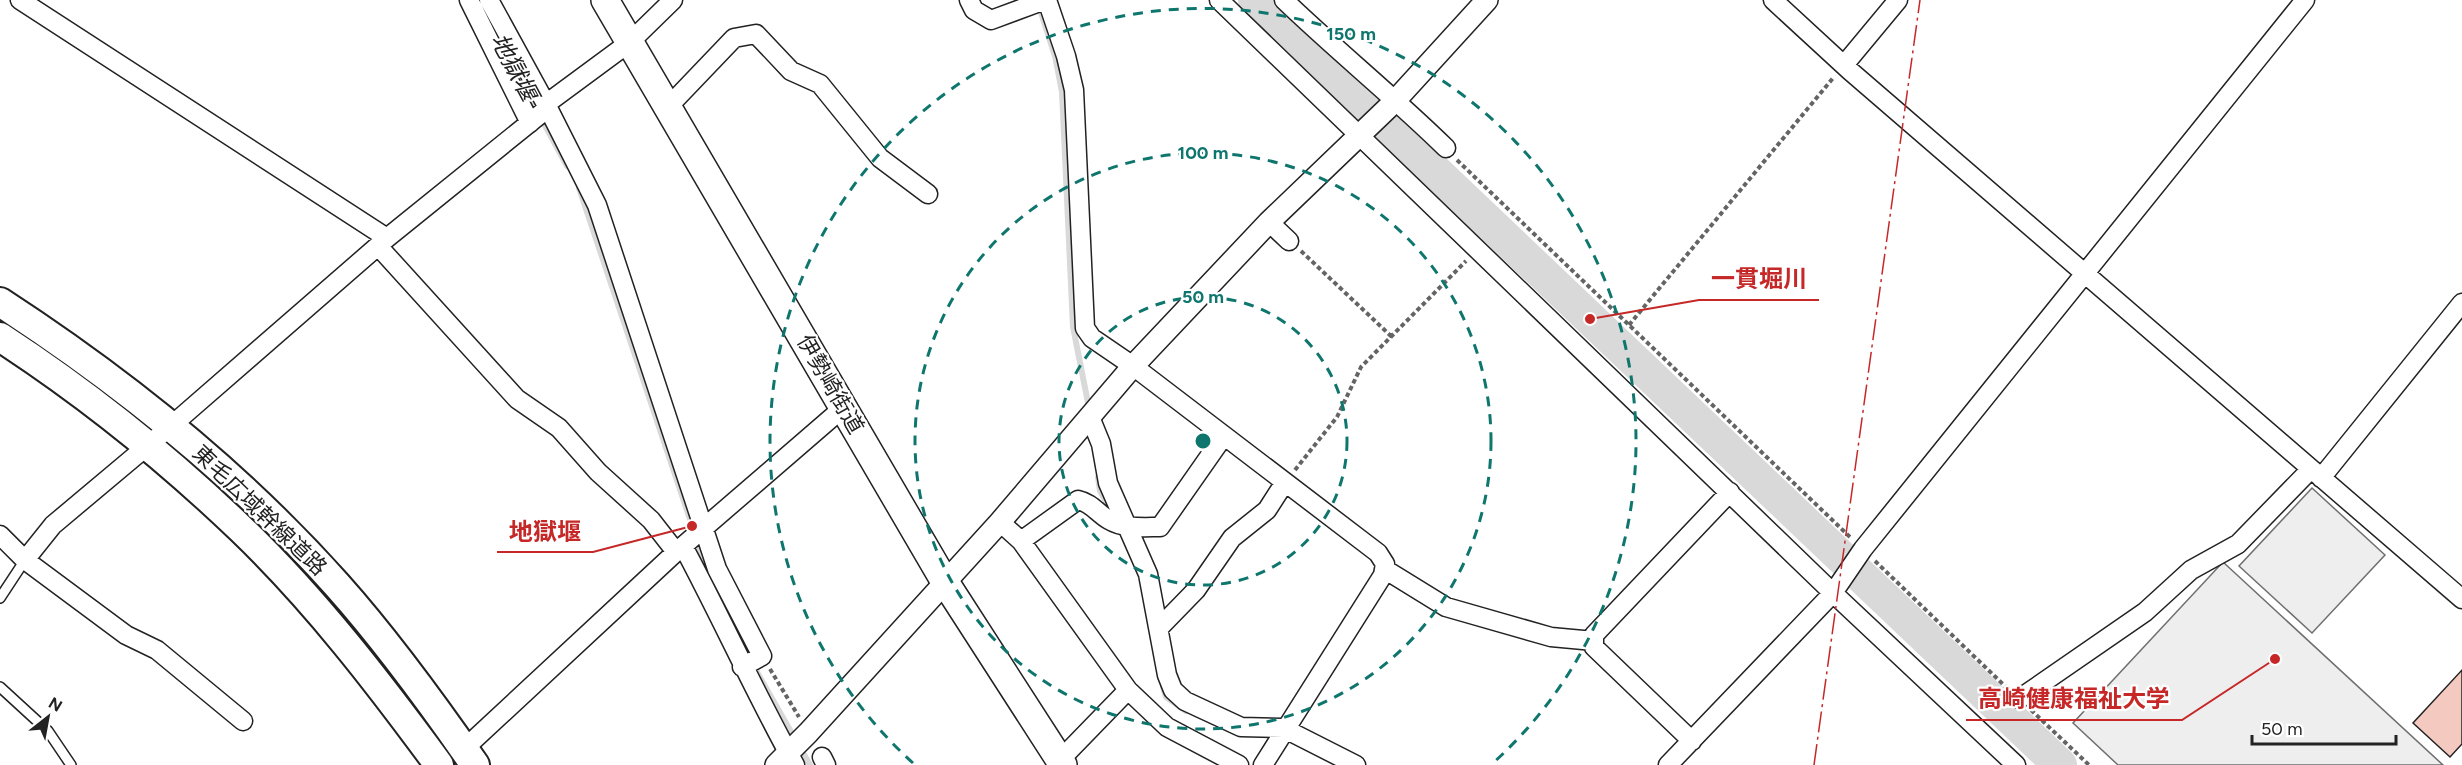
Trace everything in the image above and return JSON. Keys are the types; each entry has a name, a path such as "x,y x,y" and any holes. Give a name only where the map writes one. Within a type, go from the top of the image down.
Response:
{"highway":[{"name":"東毛広域幹線道路","path":"0,302 87,362 171,426 265,510 337,585 402,665 470,757"},
{"name":"東毛広域幹線道路","path":"0,337 148,446 243,530 313,605 379,684 439,765"}],"main road":[{"name":"伊勢崎街道","path":"605,0 945,582 1061,762"}],"street":[{"path":"20,0 383,242 517,399 559,428 598,472 680,549 716,609 786,761 808,733 1000,522 1133,366 1269,222 1395,101 1487,0"},
{"path":"469,0 530,123"},
{"path":"489,0 547,106 597,205 717,569 762,656 742,668"},
{"path":"25,560 53,525 148,446 383,242 530,123 547,106 630,42 673,0"},
{"path":"969,0 974,10 991,20 1046,0 1066,56 1074,90 1085,328 1092,339 1133,366 1223,437 1378,553 1383,558 1386,570 1446,607 1551,637 1594,641"},
{"path":"1219,0 2016,765"},
{"path":"1284,0 1337,51 1446,148"},
{"path":"1773,0 1844,65 2083,273 2462,599"},
{"path":"1844,65 1898,0"},
{"path":"1668,765 1834,590 1861,551 2305,0"},
{"path":"668,107 734,38 756,34 791,70 820,84 880,159 928,194"},
{"path":"1269,222 1289,241"},
{"path":"2019,699 2145,612 2192,570 2238,544 2316,473 2462,303"},
{"path":"470,757 680,549 844,407"},
{"path":"1090,417 1101,444 1108,483 1148,574 1167,675 1173,690 1185,701 1241,727 1287,730 1356,765"},
{"path":"1020,542 1078,500 1089,503 1109,520 1128,527 1160,527 1223,437"},
{"path":"1159,628 1196,590 1232,538 1267,510 1285,482"},
{"path":"1692,741 1594,646 1594,635 1730,492"},
{"path":"1000,522 1020,542 1128,690 1167,727 1239,765"},
{"path":"0,535 25,560 126,635 157,650 243,721"},
{"path":"1263,765 1386,570"},
{"path":"1061,762 1128,690"}],"lane":[{"path":"0,598 25,560"},
{"path":"0,687 48,731 71,765"}],"path":[{"path":"1629,325 1844,65"},
{"path":"1446,148 1861,551 2090,765"},
{"path":"1289,241 1392,337"},
{"path":"1285,482 1337,417 1361,367 1477,250"},
{"path":"762,656 808,733"}],"shaded area":[{"path":"2312,488 2385,555 2312,633 2239,566"},
{"path":"2223,562 2443,765 2118,765 2073,723"}],"building":[{"path":"2462,670 2462,744 2450,757 2413,723"}],"waterway":[{"path":"1255,0 2060,765"},
{"path":"1038,3 1055,56 1062,92 1073,327 1089,408"},
{"name":"地獄堰","path":"489,22 567,166"},
{"name":"地獄堰","path":"579,188 709,576 758,674 810,765"},
{"path":"1098,477 1100,491 1112,512"},
{"path":"1163,687 1166,697 1186,711"}],"power":[{"path":"1814,765 1920,0"}],"place":[{"name":"一貫堀川","path":"1590,319"},
{"name":"地獄堰","path":"692,526"},
{"name":"高崎健康福祉大学","path":"2275,659"}]}
